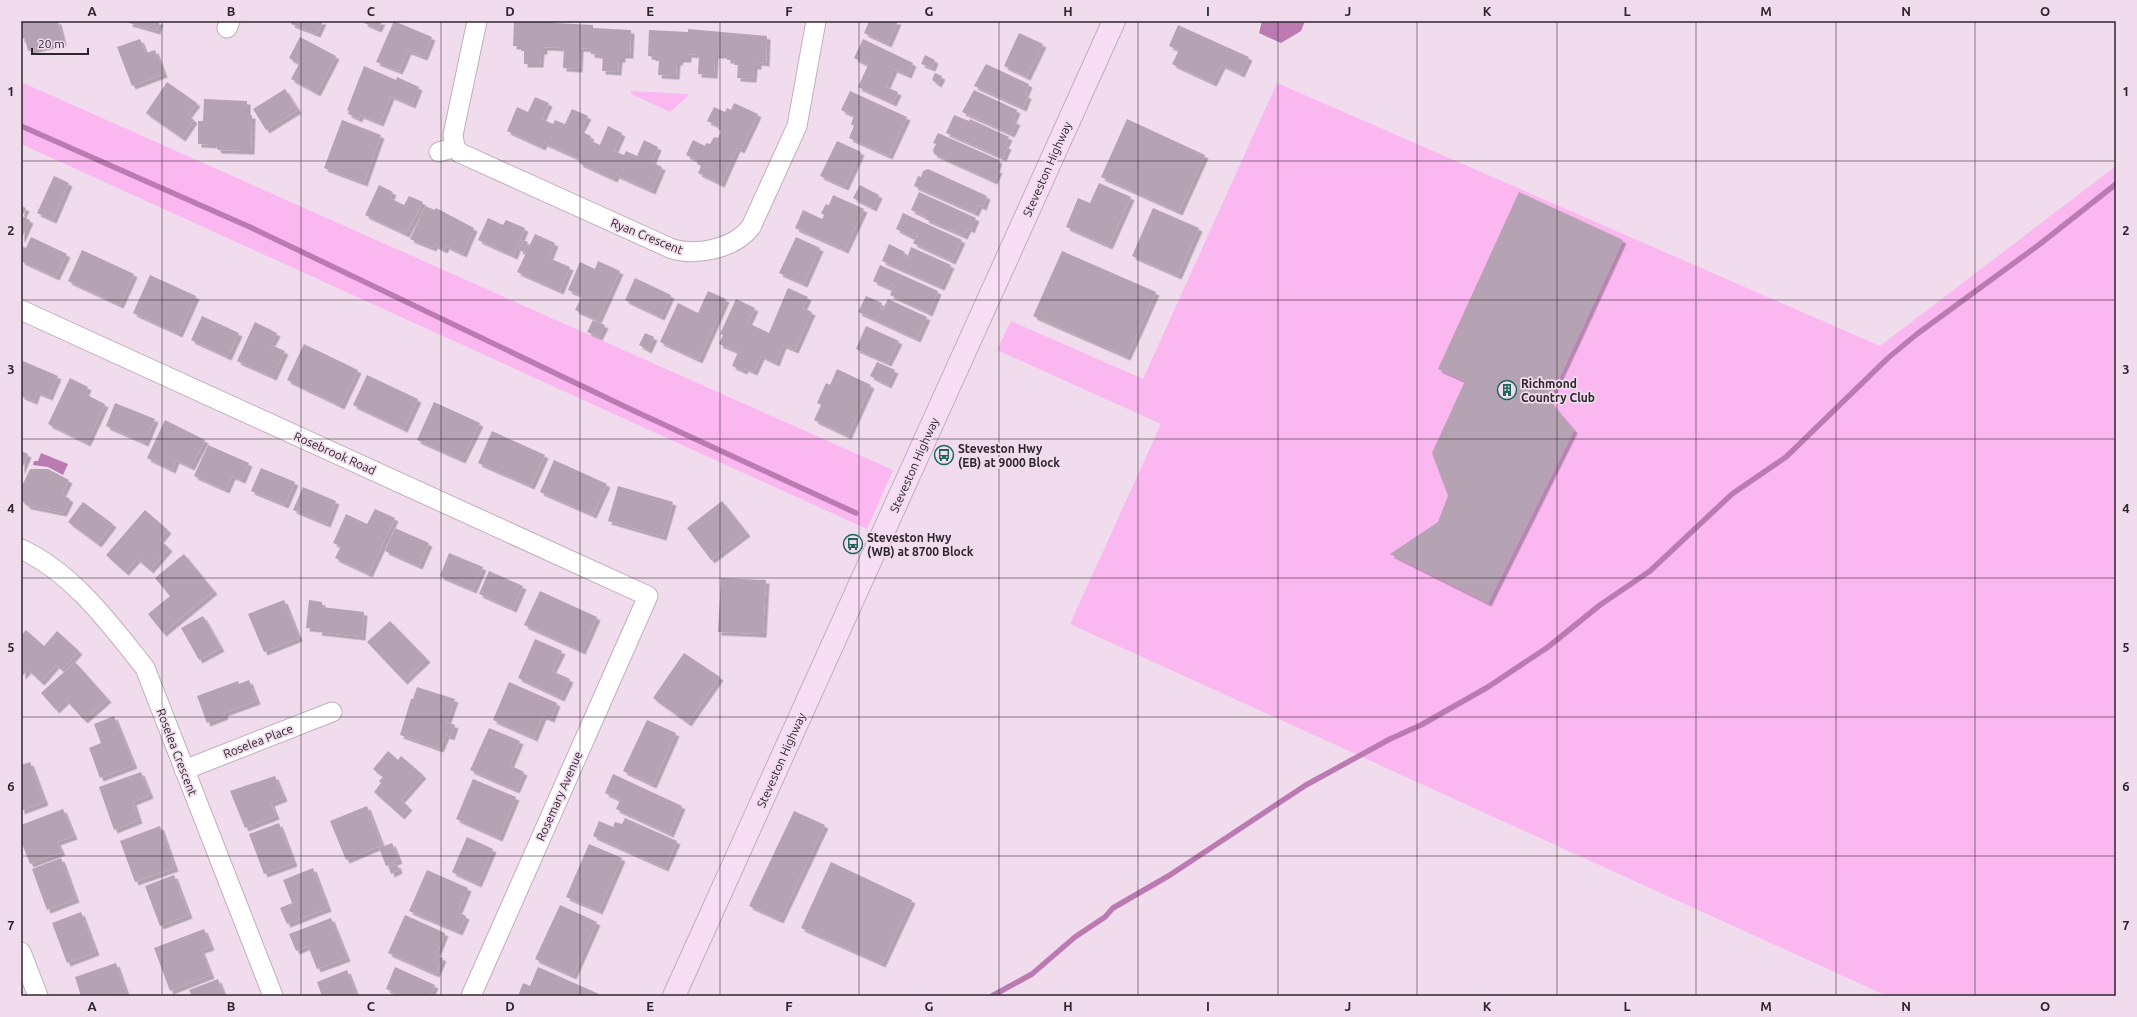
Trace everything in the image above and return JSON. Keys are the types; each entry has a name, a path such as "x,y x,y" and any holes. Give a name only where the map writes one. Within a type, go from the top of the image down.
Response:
{"main road":[{"name":"Steveston Highway","path":"674,996 1114,21"}],"street":[{"name":"Ryan Crescent","path":"477,21 454,126 447,150 466,157 670,248 693,253 710,249 738,239 751,227 797,126 816,21"},
{"name":"Rosebrook Road","path":"21,310 648,596"},
{"name":"Roselea Crescent","path":"21,550 41,558 76,589 110,624 144,668 273,996"},
{"name":"Rosemary Avenue","path":"471,996 648,596"},
{"name":"Roselea Place","path":"184,770 332,712"},
{"path":"21,952 38,996"}],"shaded area":[{"path":"1262,21 1305,21 1301,31 1281,43 1259,33"},
{"path":"21,82 893,470 867,529 21,144"},
{"name":"Richmond Country Club","path":"1277,83 1880,346 2116,166 2116,996 1887,996 1070,624 1161,424 997,350 1011,321 1143,379"},
{"path":"631,91 689,95 670,112 631,94"},
{"path":"41,453 68,464 63,475 48,467 33,465 34,461 38,461"}],"building":[{"path":"21,21 58,21 63,42 28,51 25,38 21,39"},
{"path":"129,21 160,21 157,31 129,23"},
{"path":"292,21 323,21 317,34 291,24"},
{"path":"365,21 382,21 378,29 364,23"},
{"path":"394,21 432,37 424,57 408,51 399,71 376,62"},
{"path":"514,21 555,22 554,23 593,25 593,28 631,30 630,55 622,55 622,59 619,59 618,72 602,71 603,58 599,58 599,55 591,54 591,49 580,48 579,69 563,68 564,48 544,47 544,51 541,51 540,64 524,64 524,51 521,51 521,46 513,46"},
{"path":"866,21 898,21 888,44 864,33 869,22"},
{"path":"1178,25 1249,57 1241,74 1222,65 1213,83 1172,64 1179,50 1169,46"},
{"path":"688,29 767,36 766,63 758,62 758,66 754,66 753,79 737,78 738,65 734,65 735,60 727,60 727,55 715,55 714,75 698,74 699,55 688,54 688,59 680,59 679,62 677,62 676,76 658,75 659,61 656,61 656,57 648,56 649,30 688,32"},
{"path":"1019,33 1043,44 1027,77 1004,66"},
{"path":"300,37 336,56 317,93 291,79 299,64 289,58"},
{"path":"140,39 146,53 155,50 164,74 132,86 117,47"},
{"path":"863,39 913,63 908,75 894,69 886,87 898,92 893,103 858,87 868,65 854,58"},
{"path":"925,55 935,60 932,68 921,64"},
{"path":"986,64 1029,84 1025,94 1028,96 1023,108 974,86"},
{"path":"364,66 396,80 397,77 419,87 412,105 391,96 380,123 360,115 359,119 348,114 349,111 347,110"},
{"path":"935,73 942,76 938,84 932,80"},
{"path":"167,82 197,103 188,115 194,120 182,138 146,113"},
{"path":"285,89 298,110 266,130 253,109"},
{"path":"974,90 1017,110 1013,120 1017,122 1011,134 962,112"},
{"path":"850,91 907,117 889,156 849,138 854,126 851,124 854,116 841,110"},
{"path":"535,97 549,103 542,119 553,124 555,120 565,124 572,109 588,116 580,131 591,136 589,140 600,145 608,126 622,133 614,151 624,155 626,151 637,156 644,140 658,147 652,162 662,167 652,191 616,175 614,179 579,163 580,159 544,143 542,147 507,131 517,107 528,112"},
{"path":"204,99 247,101 247,115 252,115 251,151 218,150 216,145 198,144 198,121 203,121"},
{"path":"734,103 758,114 741,150 737,148 721,184 698,173 701,166 697,164 698,161 686,155 693,140 705,146 706,143 710,144 714,137 718,138 721,131 718,129 719,126 707,121 714,107 725,112 727,108 731,110"},
{"path":"954,115 969,121 970,119 1009,137 1005,145 1008,146 1003,158 946,133"},
{"path":"1127,119 1205,155 1179,212 1101,177"},
{"path":"342,120 381,135 364,183 324,168"},
{"path":"938,133 999,160 996,169 999,170 994,181 934,154 933,150 936,144 933,143"},
{"path":"837,141 861,152 845,187 820,176"},
{"path":"928,169 987,196 983,207 979,205 975,213 914,186 918,176 921,177 923,171"},
{"path":"54,176 69,183 53,220 37,213"},
{"path":"1099,183 1131,197 1109,246 1066,227 1078,198 1090,203"},
{"path":"379,185 393,192 390,198 404,205 409,196 423,202 406,234 365,215"},
{"path":"860,185 879,195 873,208 853,198"},
{"path":"919,192 976,218 971,230 968,228 964,236 925,219 926,217 911,210"},
{"name":"Richmond Country Club","path":"1519,192 1623,240 1549,400 1574,430 1488,603 1390,554 1438,522 1448,496 1432,453 1465,381 1438,369"},
{"path":"833,195 864,209 845,250 795,228 803,210 822,219 824,215 821,213 826,204 829,205"},
{"path":"21,206 26,208 22,216 30,220 21,240"},
{"path":"425,206 435,210 436,208 474,228 463,254 446,246 444,250 434,245 433,248 410,239"},
{"path":"1153,208 1199,228 1178,276 1132,256"},
{"path":"903,213 962,240 952,261 913,243 918,234 914,232 912,237 896,229"},
{"path":"488,218 503,225 506,220 525,228 514,256 478,240"},
{"path":"535,234 555,243 549,258 570,267 560,291 517,272"},
{"path":"31,237 67,254 56,277 21,261 21,246 26,248"},
{"path":"796,237 820,248 804,284 779,273"},
{"path":"523,240 528,242 524,252 519,250"},
{"path":"889,244 905,252 903,257 907,258 911,247 951,265 941,287 882,261"},
{"path":"82,250 134,274 120,305 68,281"},
{"path":"1062,251 1156,292 1127,357 1033,316"},
{"path":"598,261 620,271 598,320 575,310 582,296 568,290 580,262 595,269"},
{"path":"880,265 938,291 929,313 890,295 894,285 891,284 889,288 873,281"},
{"path":"150,275 196,296 179,334 133,313"},
{"path":"635,278 671,295 661,317 625,300"},
{"path":"788,288 808,297 803,308 812,312 795,350 783,345 776,363 761,356 754,372 745,368 744,371 732,366 738,352 719,344 723,335 720,334 736,299 755,308 748,323 769,333"},
{"path":"708,291 726,299 699,360 660,342 678,303 698,313"},
{"path":"866,296 882,303 880,308 883,309 888,299 927,317 917,339 858,312"},
{"path":"202,316 239,333 228,357 191,340"},
{"path":"593,320 605,325 599,337 587,332"},
{"path":"255,322 277,333 271,345 285,351 273,377 237,361"},
{"path":"866,326 899,341 888,363 856,349"},
{"path":"645,333 654,337 648,350 639,345"},
{"path":"304,344 358,370 341,406 287,380"},
{"path":"23,361 58,376 49,397 37,392 34,401 21,396 21,366"},
{"path":"877,362 895,370 888,385 870,376"},
{"path":"837,369 871,385 848,436 814,420 821,405 817,403 826,383 830,385"},
{"path":"367,375 418,399 404,429 353,405"},
{"path":"70,378 88,387 85,394 105,404 87,443 48,424"},
{"path":"434,402 480,423 462,460 417,440"},
{"path":"115,403 155,419 145,443 106,426"},
{"path":"165,420 205,440 191,467 176,460 172,470 147,458"},
{"path":"492,431 545,455 531,486 478,463"},
{"path":"208,445 249,463 242,480 232,476 226,490 194,476"},
{"path":"21,451 28,454 21,471"},
{"path":"554,460 607,484 593,515 540,492"},
{"path":"261,468 295,482 285,505 251,491"},
{"path":"30,469 48,469 69,480 62,494 70,499 63,513 28,506 21,500 21,488"},
{"path":"618,486 673,502 663,537 608,521"},
{"path":"303,487 336,501 327,524 293,510"},
{"path":"722,501 747,533 711,560 687,528"},
{"path":"83,502 113,524 98,544 68,522"},
{"path":"375,509 395,518 369,574 335,558 341,546 333,543 346,514 367,524"},
{"path":"145,510 168,530 160,540 169,548 150,570 137,559 125,572 106,555"},
{"path":"395,528 429,543 419,566 385,551"},
{"path":"449,553 483,567 473,590 440,576"},
{"path":"184,554 214,591 163,633 148,614 170,596 155,578"},
{"path":"489,571 523,586 513,609 479,594"},
{"path":"721,578 766,580 763,634 718,632"},
{"path":"540,591 597,617 582,651 524,625"},
{"path":"284,600 299,638 264,652 248,614"},
{"path":"309,600 322,602 322,607 364,612 362,637 318,632 319,629 306,628"},
{"path":"203,616 221,648 199,660 181,628"},
{"path":"390,621 427,659 404,681 367,642"},
{"path":"26,630 44,646 57,631 79,651 62,670 56,665 41,682 28,670 22,676 21,636"},
{"path":"535,639 562,651 552,671 570,679 561,698 518,678"},
{"path":"684,653 720,677 688,723 653,698"},
{"path":"75,662 108,699 84,720 66,700 56,710 41,693"},
{"path":"249,680 257,701 224,713 225,716 207,723 197,696 238,681 239,684"},
{"path":"509,682 557,703 551,719 543,716 534,738 493,720"},
{"path":"417,687 455,699 447,722 455,725 451,737 446,735 440,749 400,735 411,699 413,699"},
{"path":"114,716 134,765 100,778 89,748 101,743 94,724"},
{"path":"647,720 676,733 653,785 623,771"},
{"path":"489,728 520,741 510,765 524,772 516,790 470,770"},
{"path":"388,751 398,760 401,756 423,775 401,800 409,807 401,816 374,792 381,783 379,781 383,777 373,769"},
{"path":"30,762 45,802 21,811 21,765"},
{"path":"141,772 150,795 133,802 139,820 114,830 99,787"},
{"path":"613,774 682,806 670,834 616,809 620,800 605,793"},
{"path":"275,776 284,798 271,803 276,816 245,828 230,791"},
{"path":"473,779 516,797 499,838 456,819"},
{"path":"367,806 382,845 346,860 330,821"},
{"path":"63,809 74,836 57,842 62,852 30,864 21,841 21,825"},
{"path":"794,811 825,825 780,920 749,906"},
{"path":"625,818 677,841 665,868 593,836 599,821 613,827 615,822 622,824"},
{"path":"279,823 294,863 264,874 249,834"},
{"path":"160,826 175,868 135,882 120,841"},
{"path":"467,837 493,849 478,884 452,872"},
{"path":"392,843 399,860 386,866 379,848"},
{"path":"589,844 622,858 599,911 566,897"},
{"path":"61,858 76,899 47,910 32,869"},
{"path":"831,862 912,900 882,964 801,928"},
{"path":"397,864 399,870 391,874 389,867"},
{"path":"313,868 328,908 287,924 280,908 292,903 283,880"},
{"path":"427,870 468,888 458,912 466,916 459,932 409,911"},
{"path":"174,875 189,915 160,926 145,886"},
{"path":"560,905 597,922 573,976 535,959"},
{"path":"81,912 96,952 67,963 52,923"},
{"path":"405,915 445,933 436,955 443,958 436,974 388,953"},
{"path":"331,918 347,958 317,969 308,946 296,951 289,934"},
{"path":"204,929 211,947 201,950 211,975 170,991 154,948"},
{"path":"116,963 126,992 115,996 81,996 75,977"},
{"path":"395,967 435,985 430,996 394,996 395,993 386,989"},
{"path":"538,967 599,994 598,996 518,996 523,983 530,986"},
{"path":"347,970 357,996 322,996 317,982"},
{"path":"218,979 224,996 192,996 189,990"}],"waterway":[{"path":"21,126 252,228 630,409 856,513"},
{"path":"992,996 1032,974 1075,937 1105,917 1113,908 1170,875 1306,785 1390,739 1421,725 1488,687 1548,647 1600,605 1650,571 1732,494 1786,457 1888,358 1917,334 2040,244 2116,184"}],"place":[{"name":"Richmond Country Club","path":"1507,390"},
{"name":"Steveston Hwy (EB) at 9000 Block","path":"944,455"},
{"name":"Steveston Hwy (WB) at 8700 Block","path":"853,544"}]}
